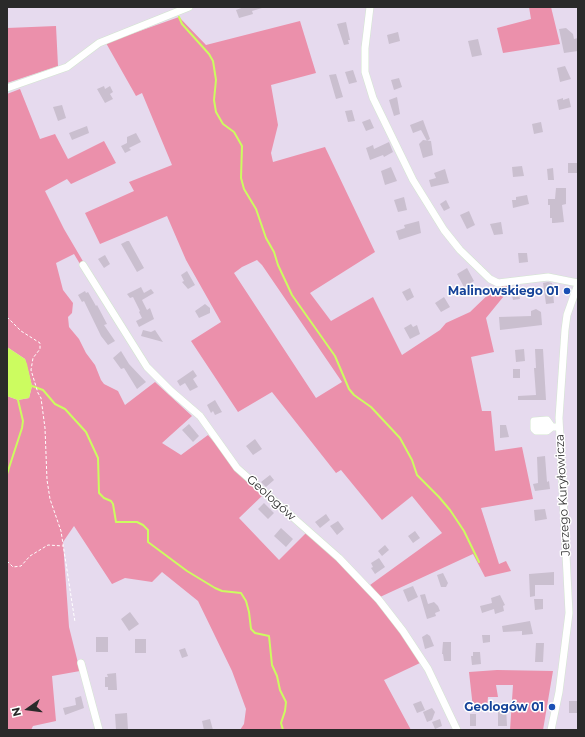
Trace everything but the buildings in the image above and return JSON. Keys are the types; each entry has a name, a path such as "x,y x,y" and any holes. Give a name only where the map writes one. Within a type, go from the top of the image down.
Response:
{"street":[{"path":"7,88 67,67 99,43 189,7"},
{"path":"370,7 365,48 365,72 373,98 413,180 444,230 460,250 490,279 498,283 548,277 578,283"},
{"name":"Geologów","path":"83,265 147,367 171,391 200,416 237,468 340,558 379,600 403,631 428,669 457,730"},
{"name":"Jerzego Kuryłowicza","path":"551,730 559,692 569,613 556,427 565,330 569,309 578,283"},
{"path":"534,426 536,431 547,431 556,427"},
{"path":"81,663 99,730"}],"path":[{"path":"7,195 7,213"},
{"path":"7,317 21,331 40,343 40,349 33,358 31,370 42,403 47,480 52,506 61,531 64,546 75,622"},
{"path":"7,561 13,567 21,566 30,556 48,545 64,546"}],"shaded area":[{"path":"529,7 551,7 560,44 503,53 497,28 531,19"},
{"path":"179,17 206,45 300,21 316,73 271,85 278,125 271,153 273,162 325,147 375,252 310,293 331,321 373,297 402,355 440,330 446,323 470,312 496,287 507,284 508,291 486,318 494,352 471,357 482,411 491,411 495,451 522,447 533,499 481,508 499,564 506,561 511,571 485,577 473,554 380,597 370,585 442,533 412,496 382,520 341,470 336,473 272,392 238,412 191,341 221,322 186,260 167,216 100,244 85,213 134,191 129,182 172,165 142,93 136,96 106,43","holes":["257,260 262,265 342,382 316,398 234,273 242,267"]},
{"path":"56,26 58,66 7,83 7,28"},
{"path":"20,89 40,139 55,134 68,159 104,141 116,163 71,184 67,179 45,191 64,229 84,263 80,264 74,254 56,263 63,290 73,303 72,313 68,317 69,327 79,339 86,353 95,365 101,380 104,384 118,391 125,405 155,382 192,416 162,443 181,455 208,435 242,475 264,494 239,518 279,560 307,532 354,574 398,628 420,663 384,680 411,730 240,730 244,724 246,709 232,671 198,601 162,572 152,582 125,578 112,584 74,526 63,542 69,627 80,671 52,676 56,721 33,726 31,730 7,730 7,396 18,400 29,398 32,386 25,359 7,347 7,94"},
{"path":"7,347 25,359 32,386 29,398 18,400 7,396"},
{"path":"497,670 553,671 543,730 510,730 513,685 496,685 498,697 488,697 487,707 473,708 469,672"}],"waterway":[{"path":"179,17 182,24 209,54 213,61 216,80 214,100 216,112 223,124 234,132 242,146 241,178 244,189 256,209 266,238 274,252 278,265 292,295 335,356 349,389 354,395 371,407 400,438 412,460 417,475 450,510 464,531 479,562"},
{"path":"32,386 43,390 55,404 65,409 86,432 98,458 99,493 113,504 116,522 137,522 143,525 148,530 148,542 187,571 222,591 241,593 246,601 251,629 255,633 269,636 272,665 277,676 280,690 286,702 281,723 283,730"},
{"path":"7,474 22,428 23,421 18,400"}],"place":[{"name":"Malinowskiego 01","path":"567,291"},
{"name":"Geologów 01","path":"552,707"}]}
